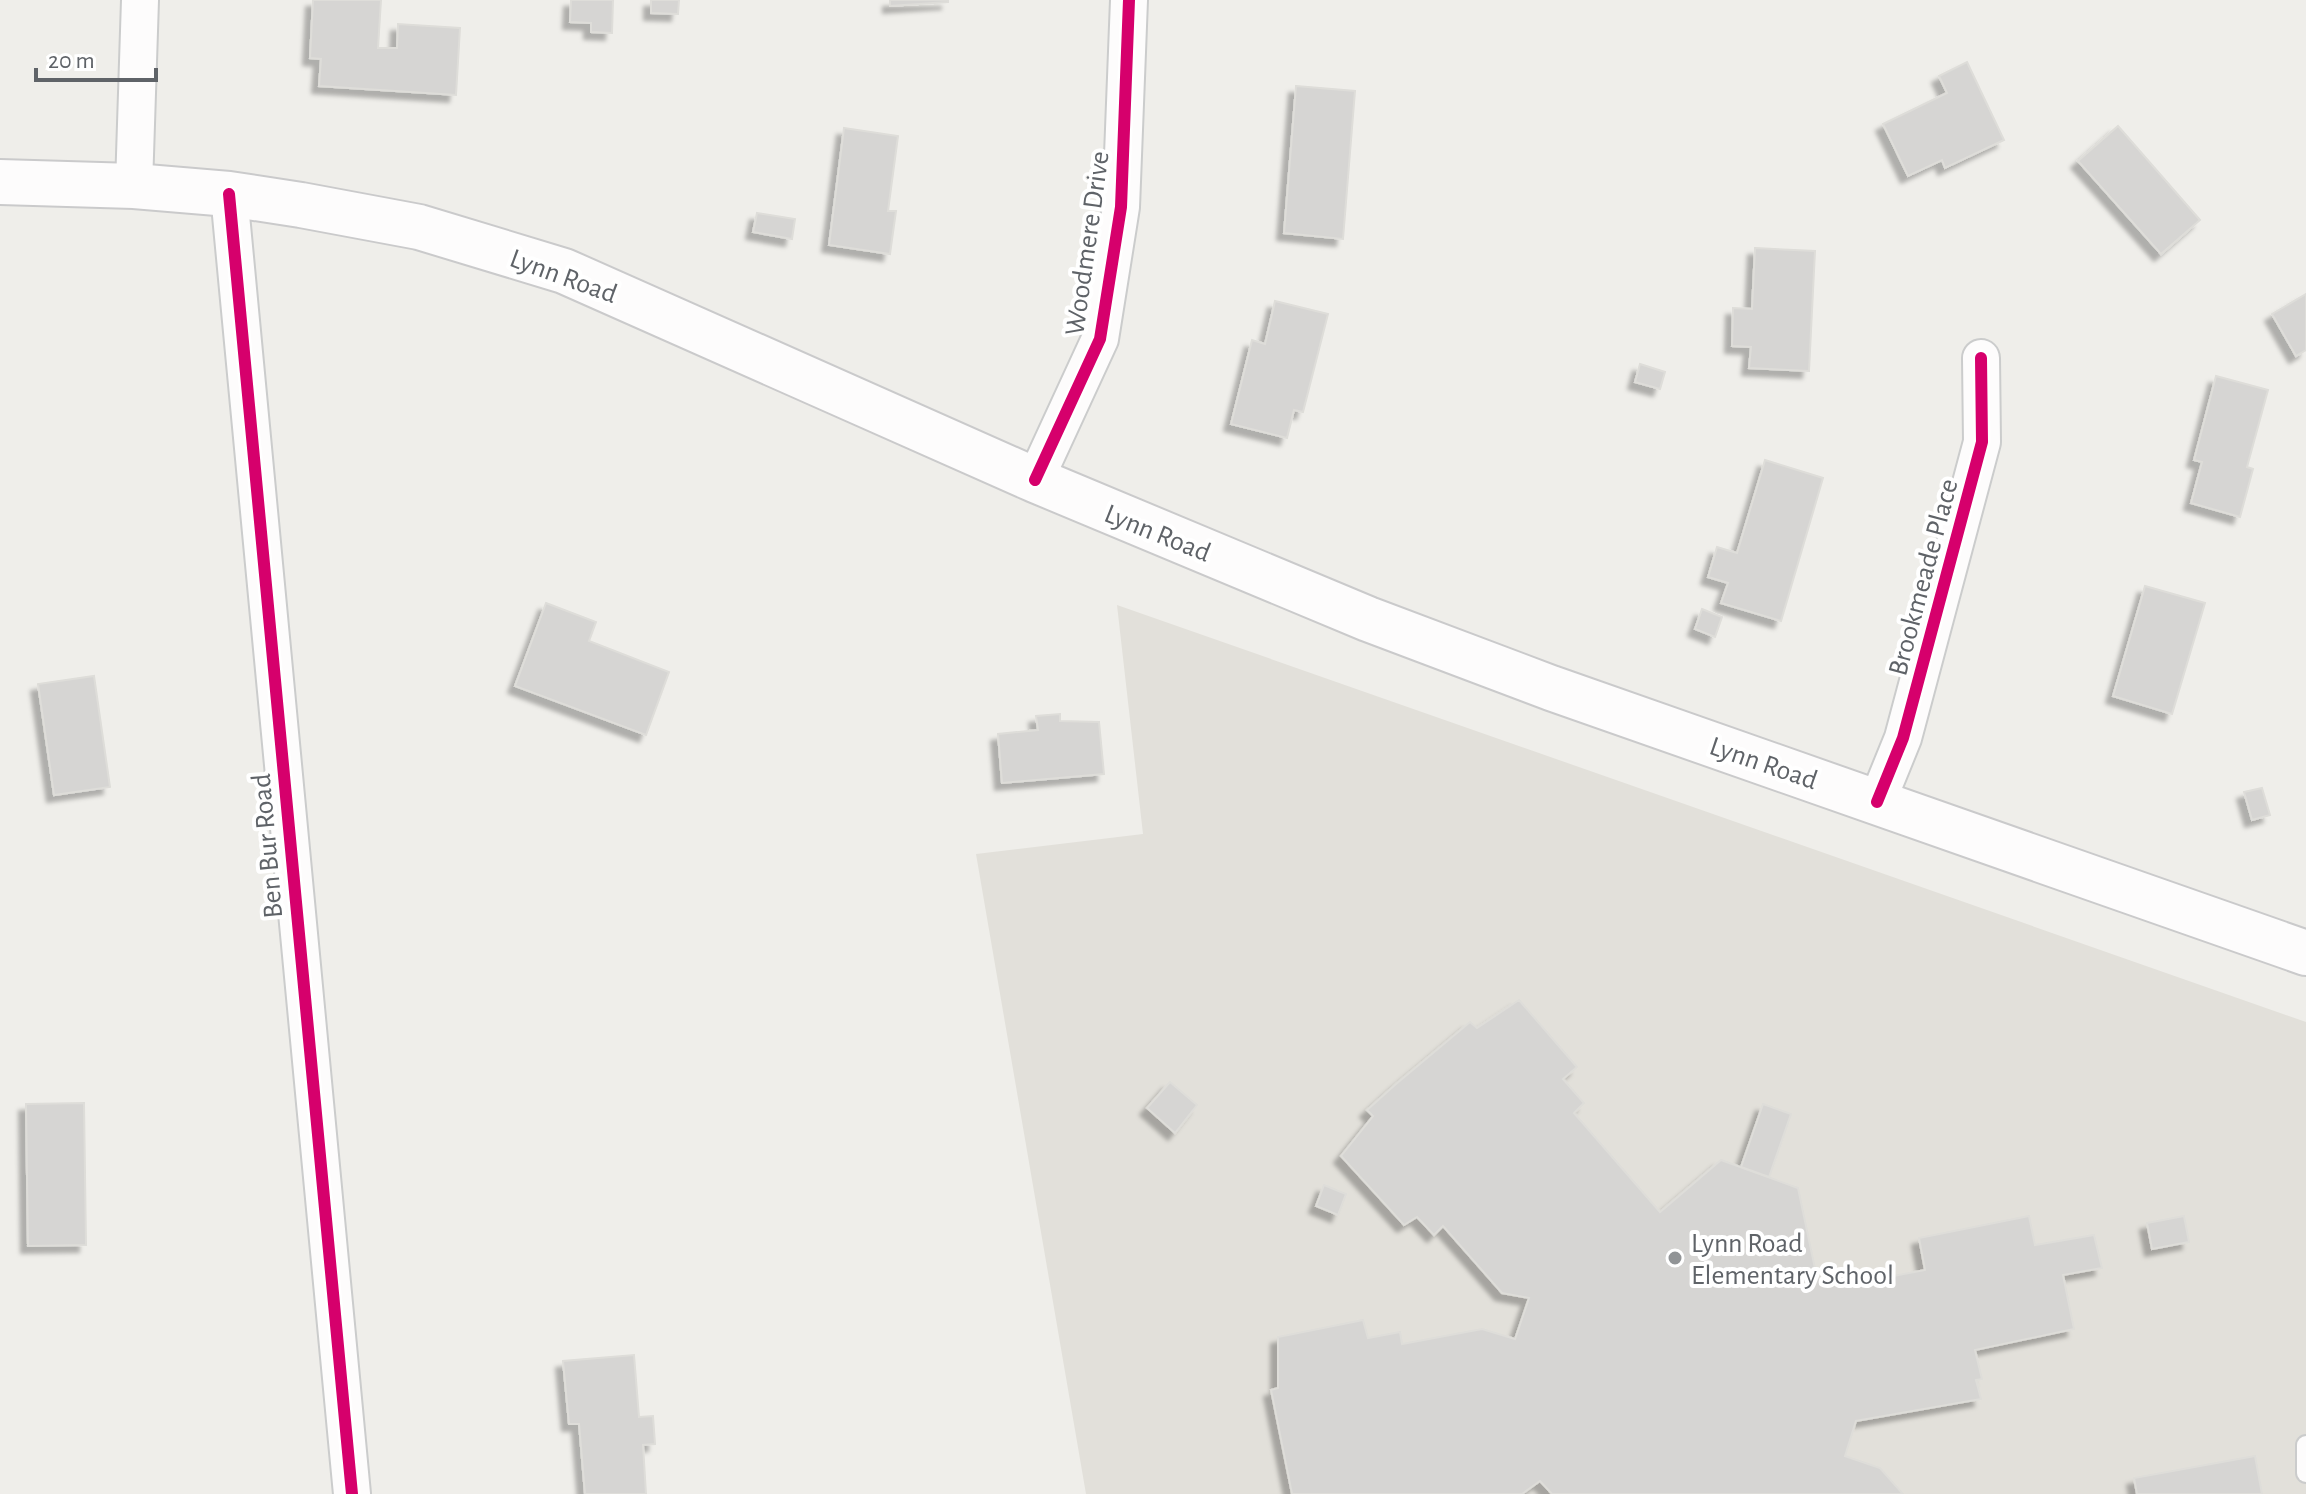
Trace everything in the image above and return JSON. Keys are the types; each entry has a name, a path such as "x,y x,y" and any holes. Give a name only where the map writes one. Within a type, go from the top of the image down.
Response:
{"main road":[{"name":"Lynn Road","path":"0,182 134,186 229,194 419,227 564,271 1035,480 1368,619 1551,688 2306,953"}],"street":[{"path":"134,186 140,0"},
{"name":"Woodmere Drive","path":"1035,480 1100,339 1121,207 1129,0"},
{"name":"Ben Bur Road","path":"229,194 352,1494"},
{"name":"Brookmeade Place","path":"1877,802 1903,738 1982,442 1981,358"}],"lane":[{"path":"2306,1445 2306,1473"}],"shaded area":[{"name":"Lynn Road Elementary School","path":"1117,605 2306,1022 2306,1494 1086,1494 976,854 1143,834"}],"building":[{"path":"313,0 381,0 378,48 397,48 398,24 460,28 456,95 319,86 321,59 310,58"},
{"path":"571,0 613,0 612,33 591,32 591,23 570,22"},
{"path":"651,0 679,0 678,14 651,13"},
{"path":"890,0 948,0 948,2 890,6"},
{"path":"1967,62 2004,140 1945,168 1942,160 1908,176 1883,124 1947,93 1939,76"},
{"path":"1296,86 1355,91 1343,239 1284,233"},
{"path":"2118,126 2200,220 2161,254 2078,161"},
{"path":"844,128 898,136 888,211 896,211 890,254 829,245"},
{"path":"757,213 795,219 792,239 753,232"},
{"path":"1755,248 1815,251 1809,371 1749,368 1751,347 1732,346 1733,308 1752,309"},
{"path":"2306,294 2306,350 2296,356 2272,314"},
{"path":"1275,301 1328,314 1303,412 1294,410 1287,438 1231,424 1252,340 1265,344"},
{"path":"1640,364 1665,372 1660,389 1635,382"},
{"path":"2216,376 2268,390 2247,467 2253,469 2240,517 2191,503 2202,462 2194,460"},
{"path":"1765,460 1823,478 1781,621 1721,603 1728,583 1708,577 1717,547 1737,553"},
{"path":"2145,586 2205,603 2172,714 2113,696"},
{"path":"546,603 596,622 589,641 669,672 646,735 515,686"},
{"path":"1702,609 1722,617 1715,637 1695,629"},
{"path":"94,676 110,787 54,795 38,684"},
{"path":"1060,714 1060,721 1099,722 1104,774 1002,783 998,734 1038,730 1036,716"},
{"path":"2262,788 2270,815 2252,820 2244,792"},
{"path":"1519,1000 1577,1067 1563,1079 1584,1103 1574,1113 1660,1212 1721,1160 1798,1188 1817,1278 1841,1286 1925,1270 1919,1238 2029,1216 2035,1245 2094,1235 2102,1268 2063,1275 2074,1329 1975,1350 1982,1379 1976,1380 1981,1399 1856,1421 1845,1456 1880,1468 1903,1494 1552,1494 1540,1481 1522,1494 1292,1494 1271,1390 1278,1388 1278,1337 1363,1320 1368,1338 1400,1332 1402,1344 1482,1329 1515,1339 1529,1298 1502,1293 1443,1226 1434,1235 1417,1217 1404,1225 1341,1156 1373,1116 1367,1110 1396,1084 1470,1022 1477,1028"},
{"path":"1170,1082 1197,1105 1175,1133 1147,1108"},
{"path":"84,1103 86,1245 28,1246 26,1104"},
{"path":"1763,1104 1791,1114 1769,1177 1741,1167"},
{"path":"1324,1185 1346,1194 1338,1215 1316,1206"},
{"path":"2184,1216 2189,1242 2152,1249 2147,1223"},
{"path":"634,1355 639,1417 653,1416 655,1444 643,1445 646,1494 585,1494 579,1424 569,1424 563,1361"},
{"path":"2255,1456 2262,1494 2137,1494 2134,1478"}],"cycle path":[{"path":"1035,480 1100,339 1121,207 1129,0"},
{"path":"229,194 352,1494"},
{"path":"1877,802 1903,738 1982,442 1981,358"}],"place":[{"name":"Lynn Road Elementary School","path":"1675,1258"}]}
